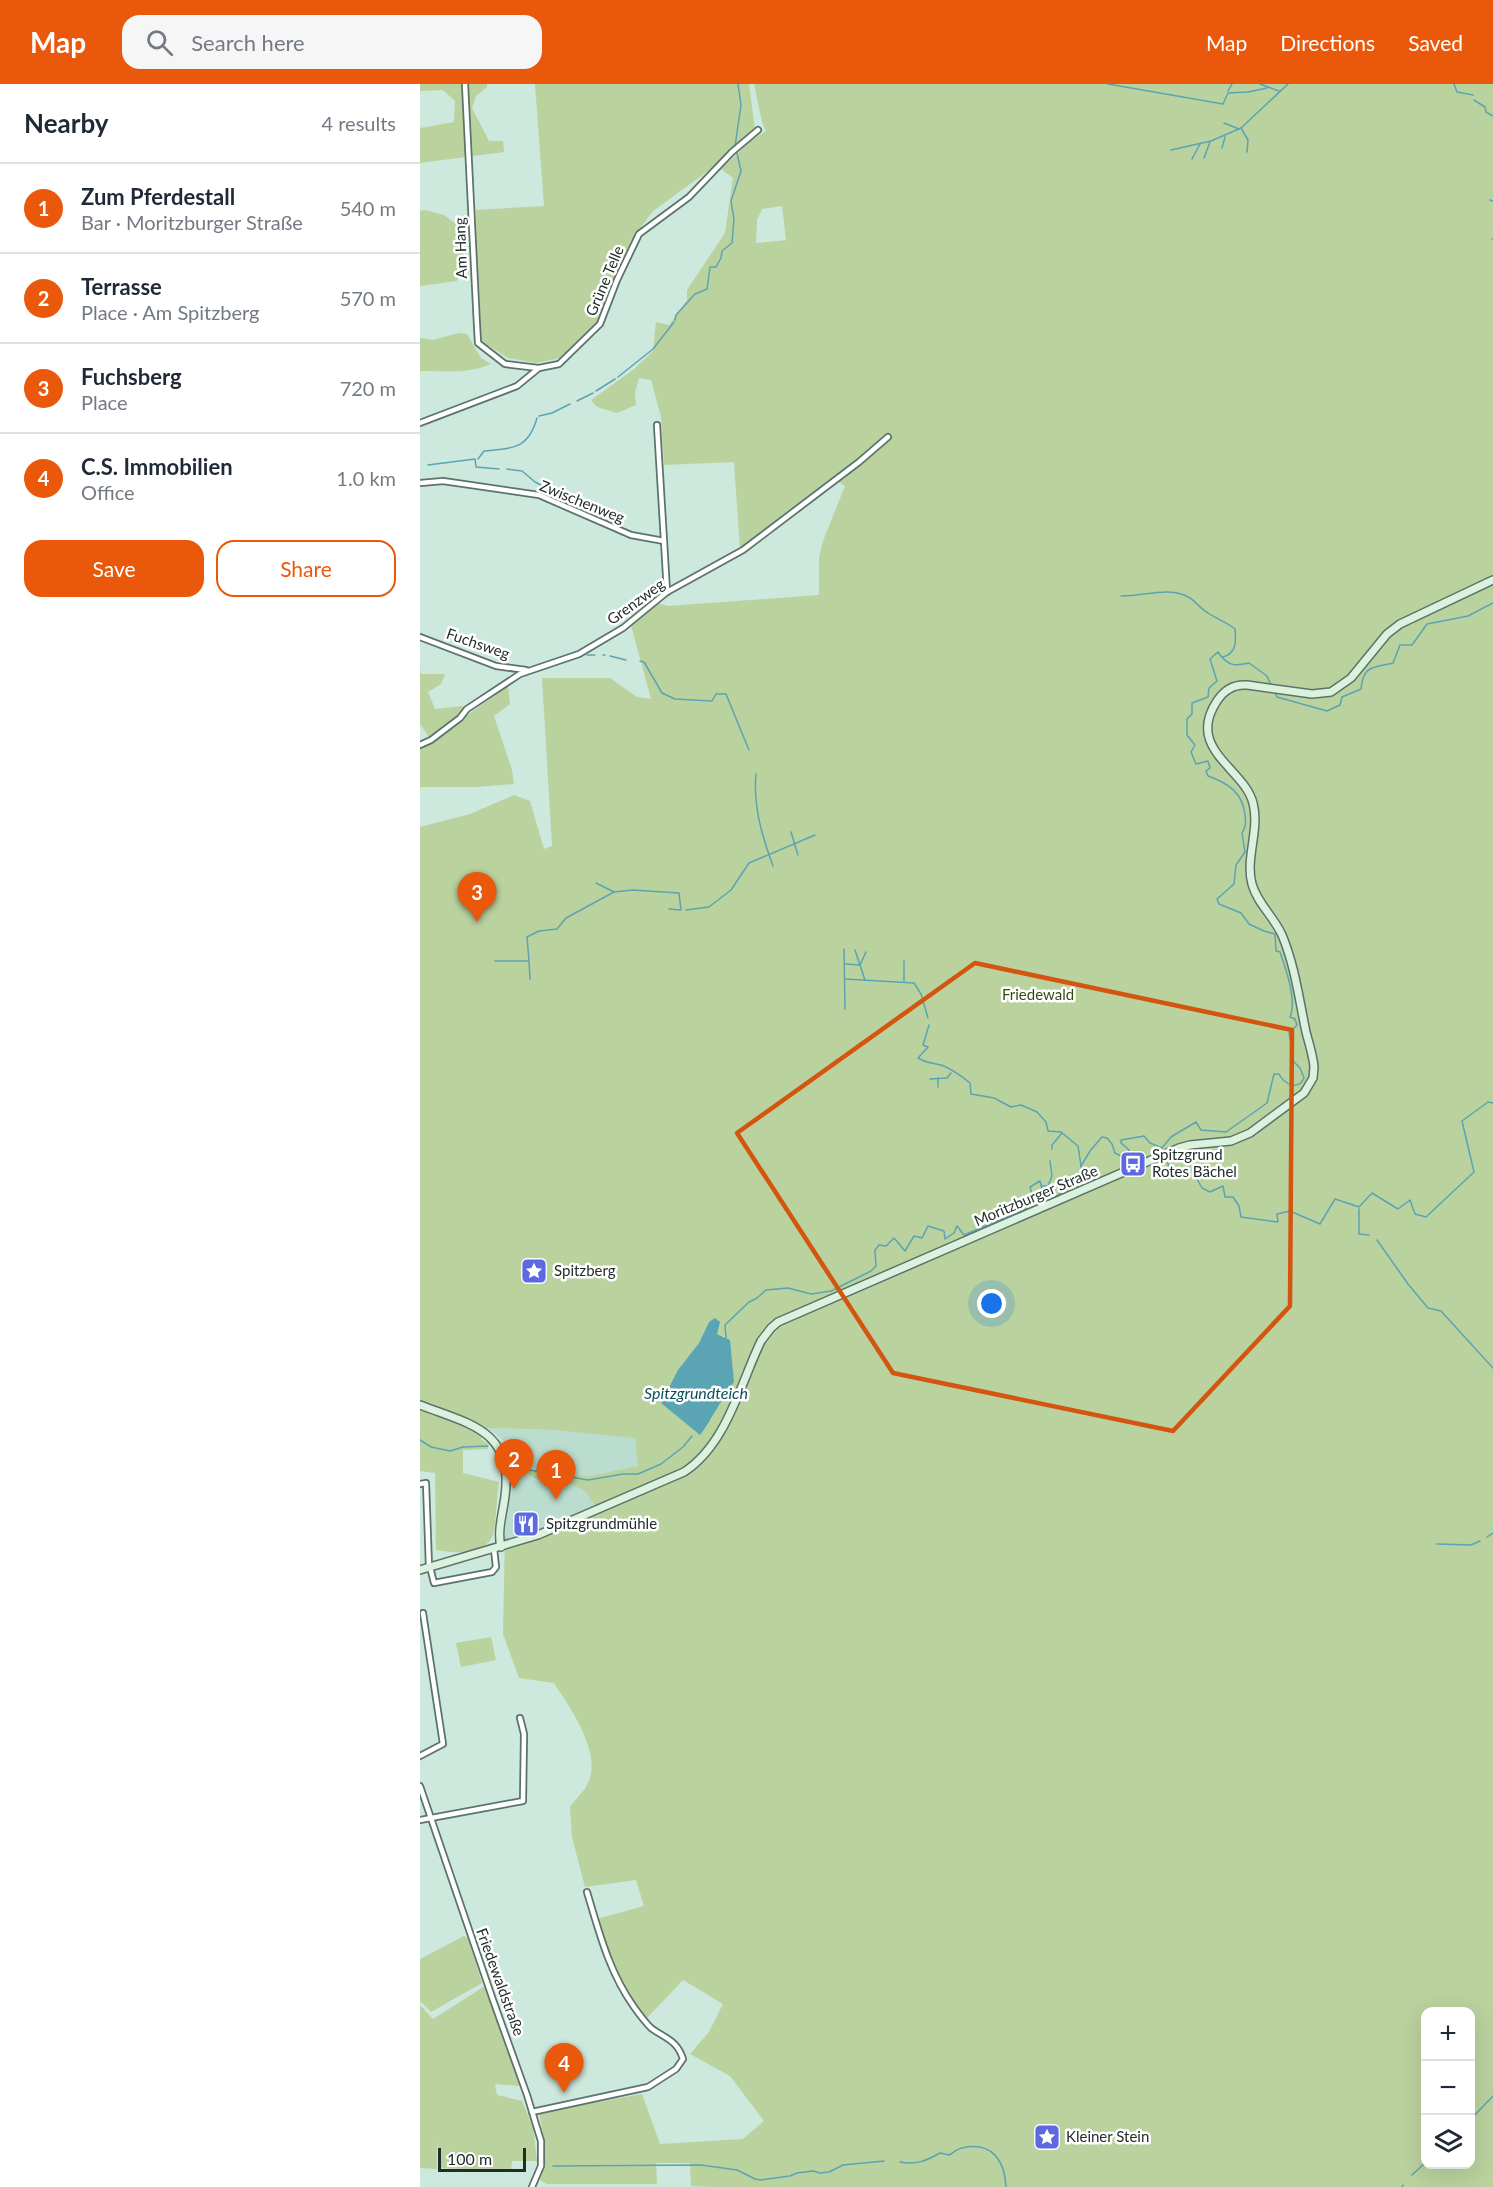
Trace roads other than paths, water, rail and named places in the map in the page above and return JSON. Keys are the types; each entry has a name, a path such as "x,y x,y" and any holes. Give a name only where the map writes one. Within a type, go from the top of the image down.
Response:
{"street":[{"name":"Am Hang","path":"465,84 478,343 505,364 539,368"},
{"name":"Grüne Telle","path":"420,423 517,386 539,368 559,364 600,324 617,280 639,234 689,197 732,152 758,130"},
{"path":"657,425 667,592"},
{"name":"Grenzweg","path":"420,746 460,718 467,709 520,674 579,654 623,628 667,592 743,550 859,462 888,437"},
{"name":"Zwischenweg","path":"420,483 443,481 539,495 631,535 664,541"},
{"name":"Moritzburger Straße","path":"420,1570 498,1548 564,1525 641,1489 684,1472 698,1463 718,1437 761,1341 778,1322 1179,1149 1190,1145 1226,1142 1244,1136 1308,1088 1313,1078 1314,1067 1294,970 1278,928 1255,894 1251,880 1254,806 1248,789 1218,757 1209,734 1212,710 1223,693 1231,687 1242,684 1321,694 1336,689 1351,678 1387,634 1400,624 1493,580"},
{"name":"Fuchsweg","path":"420,637 496,666 529,670"},
{"path":"420,1405 479,1429 491,1437 500,1450 506,1482 496,1567 492,1572 434,1583 430,1567 426,1484 420,1484"},
{"path":"420,1755 442,1744 423,1613"},
{"path":"420,1820 523,1801 524,1734 520,1718"},
{"name":"Friedewaldstraße","path":"420,1786 541,2141 541,2166 532,2187"},
{"path":"532,2112 648,2087 680,2065 683,2059 679,2047 650,2027 622,1988 606,1957 587,1892"}],"water":[{"name":"Spitzgrundteich","path":"715,1318 720,1322 717,1334 730,1340 734,1382 700,1435 661,1403 678,1370 699,1343 709,1322"}],"waterway":[{"path":"735,146 741,105 738,84"},
{"path":"1108,84 1223,104 1228,93 1267,88"},
{"path":"1228,91 1232,84"},
{"path":"1260,84 1279,91"},
{"path":"1171,150 1211,141 1241,128 1288,84"},
{"path":"1454,84 1457,92 1473,95"},
{"path":"1474,100 1493,116"},
{"path":"1224,123 1239,129"},
{"path":"1241,128 1248,140 1247,152"},
{"path":"1222,148 1225,137"},
{"path":"1204,158 1210,142"},
{"path":"1192,159 1200,144"},
{"path":"675,320 676,315 695,294 707,289 710,267 716,267 722,251 732,243 734,219 731,201 741,171 737,153"},
{"path":"618,377 653,349 674,322"},
{"path":"596,391 615,379"},
{"path":"577,401 593,393"},
{"path":"539,416 552,413 570,404"},
{"path":"478,459 484,451 511,448 524,442 537,418"},
{"path":"428,465 475,459 476,467 499,469"},
{"path":"507,469 522,471 552,493"},
{"path":"1121,596 1174,592 1190,598 1205,611 1235,629 1233,650 1223,657"},
{"path":"1275,692 1277,697 1327,711 1340,705 1342,697 1361,689 1364,676 1370,669 1393,663 1400,645 1412,645 1427,624 1468,616 1493,603"},
{"path":"726,1338 725,1325 749,1302 766,1290 788,1288 811,1294 831,1291 871,1271 876,1266 875,1250 879,1245 886,1246 894,1238 905,1251 914,1236 922,1238 928,1226 944,1231 945,1239 954,1233 957,1226 964,1235 1026,1209 1033,1198 1030,1187 1040,1181 1043,1192 1057,1196 1065,1189 1081,1186 1081,1166 1102,1137 1107,1138 1115,1153 1121,1156 1129,1155 1129,1150 1121,1143 1121,1140 1144,1136 1150,1143 1162,1148 1171,1137 1196,1122 1201,1130 1226,1132 1267,1103 1274,1074 1279,1074 1291,1085 1301,1082 1304,1078 1300,1068 1291,1059 1289,1033 1297,1025 1295,1019 1290,1017 1292,1010 1290,985 1280,952 1276,951 1275,934 1249,924 1241,913 1219,904 1217,899 1234,884 1236,865 1245,852 1242,833 1246,822 1244,807 1233,790 1208,776 1206,771 1210,768 1208,761 1196,764 1191,752 1195,745 1187,735 1187,719 1192,714 1192,703 1208,697 1209,688 1217,681 1210,659 1218,652 1224,660 1231,664 1249,663 1267,676 1271,685"},
{"path":"587,655 595,655"},
{"path":"610,656 626,660"},
{"path":"640,661 644,662 662,693 675,699 712,701 716,694 726,694 749,750"},
{"path":"756,774 759,821 773,866"},
{"path":"791,832 798,855"},
{"path":"686,910 709,907 731,890 749,863 815,835"},
{"path":"596,883 614,892"},
{"path":"495,961 529,961 527,937 539,931 557,929 566,918 614,892 633,890 679,893 681,910 669,909"},
{"path":"844,949 845,1009"},
{"path":"855,950 865,980"},
{"path":"845,964 860,965 866,952"},
{"path":"904,961 904,981"},
{"path":"529,962 530,979"},
{"path":"845,979 914,983 921,994 928,1018"},
{"path":"929,1025 923,1045 928,1047 918,1058 945,1066 960,1075 970,1083 971,1094 994,1098 1011,1107 1021,1105 1037,1112 1046,1122 1048,1131 1061,1132 1078,1146 1081,1166"},
{"path":"930,1079 947,1078 951,1073"},
{"path":"938,1078 938,1087"},
{"path":"1166,1158 1169,1167 1192,1170 1202,1188 1210,1192 1223,1186 1225,1197 1233,1197 1239,1206 1241,1217 1278,1222 1277,1214 1290,1211 1320,1224 1335,1199 1359,1207 1372,1193 1398,1209 1410,1200 1415,1214 1426,1217 1474,1172 1462,1121 1488,1102 1493,1103"},
{"path":"1052,1149 1052,1145 1062,1133"},
{"path":"1041,1186 1048,1186 1052,1176 1050,1161"},
{"path":"1359,1209 1359,1234 1369,1235"},
{"path":"1377,1240 1428,1308 1441,1311 1493,1368"},
{"path":"507,1451 529,1470 588,1480 638,1474 661,1464 683,1447 692,1436"},
{"path":"420,1440 431,1447 450,1451 463,1447 488,1446"},
{"path":"1487,1537 1493,1533"},
{"path":"1437,1544 1471,1545 1480,1541"},
{"path":"1475,2115 1493,2096"},
{"path":"900,2162 916,2163 940,2153 949,2155 962,2148 981,2147 989,2150 1000,2161 1006,2187"},
{"path":"553,2166 701,2165 737,2170 761,2180 813,2171 829,2172 843,2165 884,2161"},
{"path":"1412,2175 1421,2167"}],"place":[{"name":"Fuchsberg","path":"477,922"},
{"name":"Spitzgrund Rotes Bächel","path":"1133,1164"},
{"name":"Spitzberg","path":"534,1271"},
{"name":"Terrasse","path":"514,1489"},
{"name":"Zum Pferdestall","path":"556,1500"},
{"name":"Spitzgrundmühle","path":"526,1524"},
{"name":"C.S. Immobilien","path":"564,2093"},
{"name":"Kleiner Stein","path":"1047,2137"}],"park label":[{"name":"Friedewald","path":"1038,995"}]}
